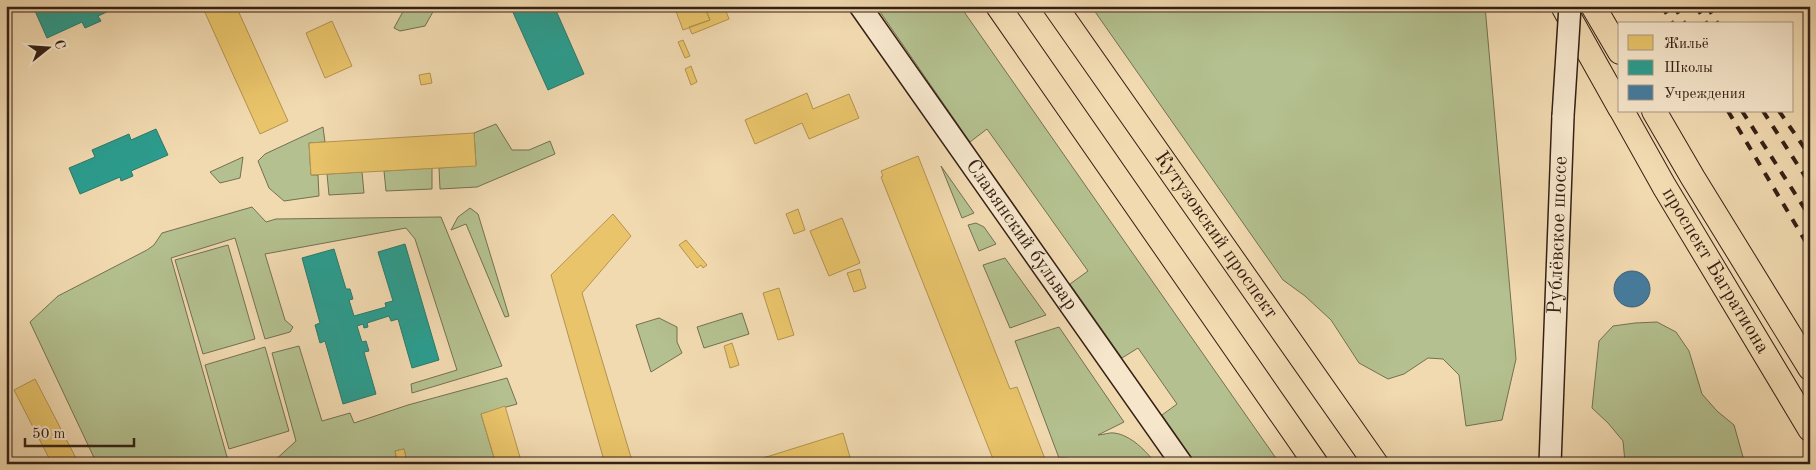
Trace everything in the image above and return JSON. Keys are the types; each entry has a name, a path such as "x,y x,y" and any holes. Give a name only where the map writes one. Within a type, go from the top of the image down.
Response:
{"main road":[{"path":"998,6 1316,464"},
{"name":"Кутузовский проспект","path":"1055,6 1376,464"},
{"name":"проспект Багратиона","path":"1564,6 1618,105"},
{"path":"1593,6 1618,49"},
{"name":"проспект Багратиона","path":"1622,112 1664,186 1810,429"},
{"name":"проспект Багратиона","path":"1655,112 1810,368"}],"street":[{"name":"Славянский бульвар","path":"860,6 1182,464"},
{"path":"1564,6 1568,33"},
{"name":"Рублёвское шоссе","path":"1550,464 1563,116 1570,6"}],"green space":[{"path":"406,6 433,6 434,10 425,26 400,31 394,28"},
{"path":"876,6 960,6 1280,464 1196,464 1162,415 1177,404 1138,348 1122,358 1070,284 1088,271 987,129 970,142"},
{"path":"1091,6 1485,6 1516,359 1502,420 1466,426 1459,375 1443,359 1428,358 1404,374 1388,379 1359,363 1331,320 1305,296 1283,280"},
{"path":"496,124 512,150 529,150 550,141 555,154 477,187 440,189 439,168 476,165 474,133"},
{"path":"323,127 325,142 309,143 311,175 318,175 319,196 284,201 269,188 258,161 265,154"},
{"path":"243,157 240,178 220,183 210,172"},
{"path":"941,166 974,213 962,218"},
{"path":"432,168 432,189 386,191 384,171"},
{"path":"362,172 364,193 329,195 327,174"},
{"path":"252,207 266,222 276,219 441,217 502,366 412,393 411,384 457,370 415,239 406,228 265,254 285,320 293,327 290,332 265,339 235,238 171,258 229,464 97,464 30,322 58,296 147,250 154,245 162,233"},
{"path":"470,208 478,214 509,316 505,317 466,224 451,230 458,217"},
{"path":"976,223 984,227 996,244 979,251 968,225"},
{"path":"228,245 255,339 203,354 175,260"},
{"path":"1005,258 1046,315 1010,328 983,265"},
{"path":"742,313 749,334 704,348 697,327"},
{"path":"659,318 677,327 677,342 682,353 651,372 636,325"},
{"path":"1657,322 1676,332 1689,351 1702,394 1717,411 1734,425 1745,464 1624,464 1623,441 1592,408 1599,341 1613,326"},
{"path":"1059,327 1124,422 1098,435 1120,434 1132,440 1156,464 1076,464 1069,458 1059,458 1015,341"},
{"path":"299,346 322,421 350,413 354,423 408,405 507,378 517,404 481,414 496,464 398,464 274,464 273,462 296,441 272,353","holes":["404,449 407,462 398,464 395,451"]},
{"path":"265,347 289,431 229,449 205,365"}],"building: Жильё":[{"path":"202,6 236,6 288,121 260,134"},
{"path":"674,6 704,6 710,20 683,30"},
{"path":"704,6 724,6 729,19 692,34 689,27 710,20"},
{"path":"332,21 352,66 325,78 306,33"},
{"path":"683,40 690,56 685,58 678,42"},
{"path":"691,66 697,82 691,85 685,69"},
{"path":"430,73 432,83 421,85 419,75"},
{"path":"807,93 813,109 849,94 859,118 809,139 802,123 755,144 745,120"},
{"path":"474,133 476,166 311,175 309,143"},
{"path":"918,156 1010,389 1017,387 1047,464 995,464 881,177 883,176 881,171"},
{"path":"798,209 805,230 794,234 786,214"},
{"path":"613,214 631,236 582,293 633,464 605,464 551,275"},
{"path":"842,218 860,263 829,276 810,231"},
{"path":"686,240 707,265 703,268 701,265 697,268 679,245"},
{"path":"860,269 866,288 854,292 847,273"},
{"path":"779,288 794,335 778,340 763,293"},
{"path":"732,343 739,365 730,368 724,346"},
{"path":"35,379 79,464 52,464 14,390"},
{"path":"505,406 522,464 496,464 481,414"},
{"path":"843,433 852,464 744,464"},
{"path":"404,449 407,462 398,464 395,451"}],"building: Школы":[{"path":"45,6 120,6 98,16 101,21 85,28 82,22 47,38 35,11"},
{"path":"516,6 554,6 584,74 548,90 511,8"},
{"path":"156,129 168,155 131,171 133,176 121,181 120,177 80,194 69,168 95,157 92,150 129,134 131,140"},
{"path":"405,244 439,360 412,368 398,319 391,321 389,316 367,323 368,327 364,328 363,324 357,326 362,342 366,341 369,351 364,352 376,394 343,404 325,341 320,343 315,325 320,323 302,258 334,249 346,289 350,289 353,299 349,300 354,316 386,307 385,303 393,301 378,252"}],"building: Учреждения":[{"path":"1632,271 1645,276 1650,289 1645,302 1632,307 1619,302 1614,289 1619,276"}],"railway":[{"path":"1662,6 1672,22"},
{"path":"1674,6 1684,22"},
{"path":"1696,6 1706,22"},
{"path":"1707,6 1717,22"},
{"path":"1729,112 1810,249"},
{"path":"1743,112 1810,217"},
{"path":"1764,112 1810,184"},
{"path":"1780,112 1810,156"}]}
